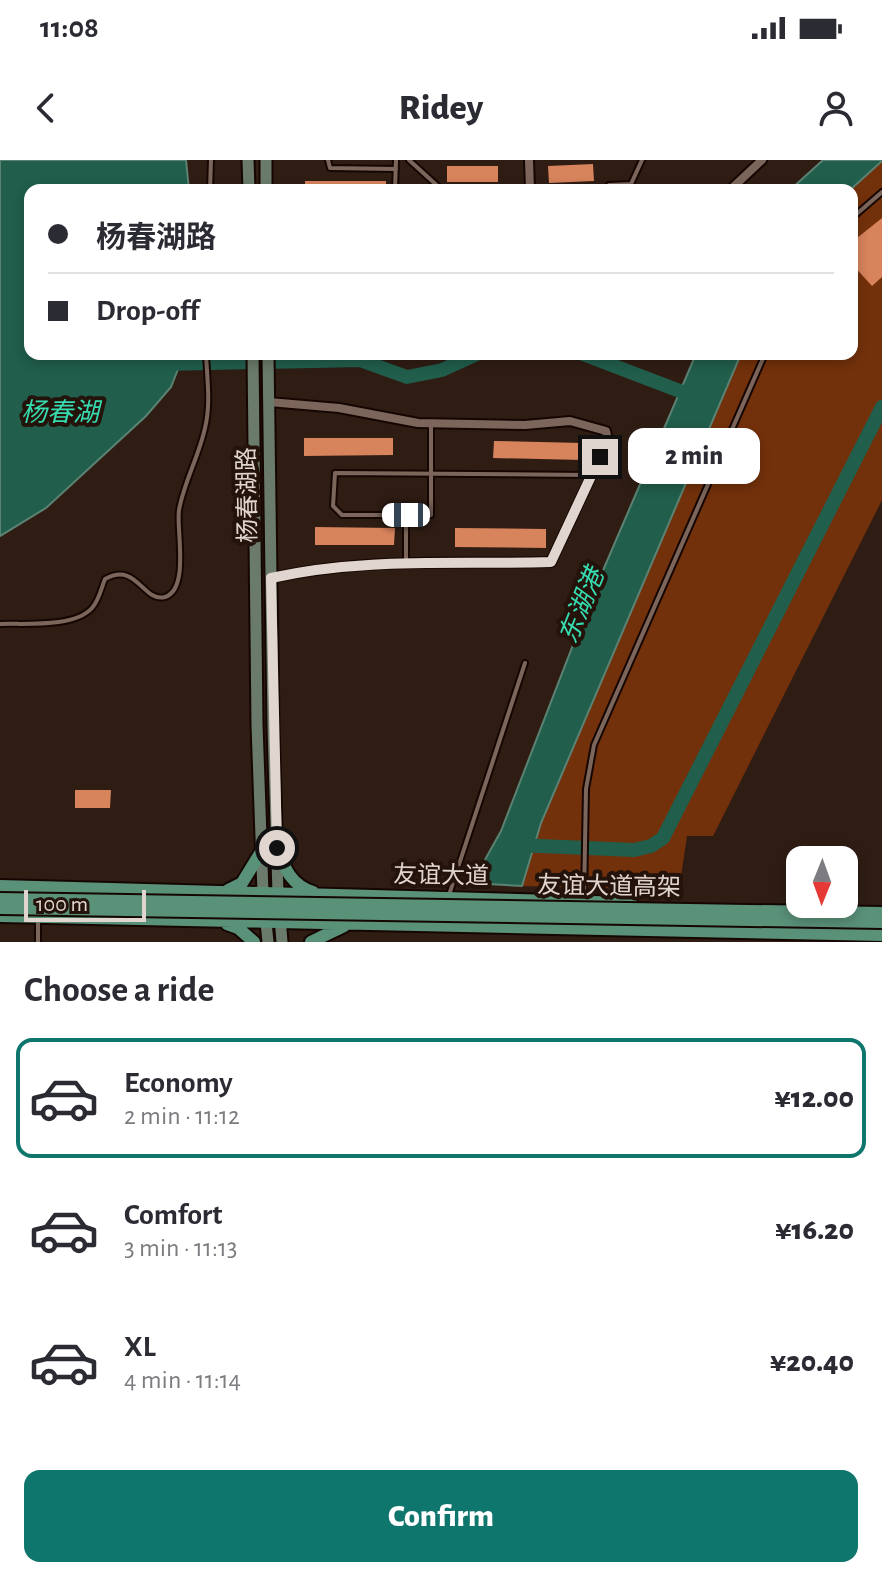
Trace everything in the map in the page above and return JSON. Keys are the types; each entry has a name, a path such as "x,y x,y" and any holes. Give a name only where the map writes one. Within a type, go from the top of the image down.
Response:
{"main road":[{"path":"248,160 249,184"},
{"path":"266,160 266,184"},
{"name":"杨春湖路","path":"253,360 257,725 263,893 268,942"},
{"name":"杨春湖路","path":"268,360 278,893 282,942"},
{"path":"277,848 289,876 302,888 312,892 360,896"},
{"path":"223,891 242,883 261,852"},
{"name":"友谊大道","path":"0,886 882,910"},
{"name":"友谊大道高架","path":"0,899 882,910"},
{"name":"友谊大道高架","path":"0,908 882,922"},
{"name":"友谊大道","path":"0,916 882,935"},
{"path":"217,921 238,928 254,942"},
{"path":"311,942 349,924"}],"street":[{"path":"529,160 530,184"},
{"path":"736,184 762,160"},
{"path":"269,397 431,423 525,425 570,421 606,431 608,440 551,562 405,563 317,568 271,578"}],"lane":[{"path":"210,184 211,160"},
{"path":"328,160 330,168 396,169"},
{"path":"395,184 396,160"},
{"path":"409,160 435,184"},
{"path":"631,184 642,160"},
{"path":"858,213 882,192"},
{"path":"0,624 79,618 95,604 105,579 114,575 129,576 153,595 164,597 169,594 180,568 179,509 205,431 206,360"},
{"path":"584,902 587,774 601,726 762,360"},
{"path":"431,423 431,472 431,515 342,515 333,506 335,473 431,472 592,475"},
{"path":"405,563 406,515"},
{"path":"449,898 525,663"},
{"path":"38,917 38,942"}],"shaded area":[{"path":"882,161 882,500 713,836 687,836 679,890 522,886 541,823 738,360 858,360 857,184"}],"water":[{"name":"杨春湖","path":"0,160 186,160 188,184 24,184 24,360 182,360 171,387 146,416 46,508 0,536"},
{"path":"823,160 882,160 857,184 797,184"},
{"path":"693,360 738,360 541,823 522,886 472,883 501,831 592,596"}],"building":[{"path":"593,164 594,181 549,183 548,166"},
{"path":"447,166 498,166 498,182 447,182"},
{"path":"305,181 386,181 386,184 305,184"},
{"path":"882,218 882,277 872,286 858,271 858,237"},
{"path":"304,438 393,438 393,455 304,456"},
{"path":"494,441 583,443 583,460 493,458"},
{"path":"315,527 395,528 394,545 315,545"},
{"path":"455,528 546,529 546,548 455,547"},
{"path":"75,790 111,790 110,808 75,808"}],"waterway":[{"path":"162,364 360,360"},
{"path":"360,360 407,377 442,370 464,360"},
{"path":"599,360 698,398"},
{"path":"516,845 634,850 651,846 663,838 882,407"}],"route":[{"path":"277,848 271,578 317,568 376,564 551,562 600,457"}],"water label":[{"name":"东湖港","path":"582,606"}]}
